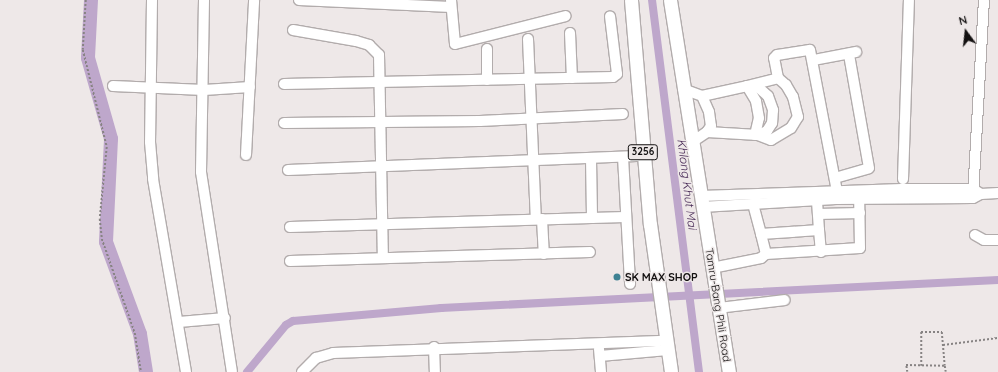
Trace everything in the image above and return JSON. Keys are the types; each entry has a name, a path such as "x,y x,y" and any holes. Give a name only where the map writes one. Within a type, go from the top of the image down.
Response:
{"main road":[{"name":"3256","path":"631,0 643,156 657,281 671,372"},
{"name":"Tamru-Bang Phli Road","path":"670,0 729,372"}],"street":[{"path":"152,0 153,89 150,142 153,179 179,322 186,372"},
{"path":"204,0 204,90 201,172 225,318 232,372"},
{"path":"246,155 254,0"},
{"path":"299,0 451,3 454,42 457,44 566,16"},
{"path":"903,179 909,0"},
{"path":"976,194 984,0"},
{"path":"284,84 572,78 616,74 610,16"},
{"path":"293,30 370,44 379,55 383,257"},
{"path":"570,33 572,78"},
{"path":"528,39 534,162 544,254"},
{"path":"487,49 487,80"},
{"path":"707,132 756,135 772,140 791,128 798,117 793,97 786,85 778,78 774,58 777,55 808,49 814,60 837,192"},
{"path":"814,60 852,53 869,168 835,178"},
{"path":"683,89 702,96 778,78"},
{"path":"113,86 153,89 204,90 250,87"},
{"path":"747,86 756,101 759,118 756,135"},
{"path":"747,86 759,88 768,96 772,110 772,123 767,131 756,135"},
{"path":"692,142 707,132 711,126 710,112 702,96"},
{"path":"284,124 532,119 623,114"},
{"path":"288,170 534,162 643,156"},
{"path":"623,157 625,217 630,284"},
{"path":"591,159 592,218"},
{"path":"702,202 837,192 859,194 998,193"},
{"path":"702,202 753,204 817,201 859,194"},
{"path":"713,273 756,260 766,254 821,252 860,248 859,194"},
{"path":"817,201 821,252"},
{"path":"753,204 766,254"},
{"path":"818,214 860,213"},
{"path":"290,227 625,217"},
{"path":"761,234 819,230"},
{"path":"975,235 984,240 998,240"},
{"path":"290,261 383,257 590,252"},
{"path":"718,307 785,300"},
{"path":"179,322 225,318"},
{"path":"598,341 601,372"},
{"path":"302,372 316,358 333,353 434,347 598,341 667,345"},
{"path":"600,356 667,345"},
{"path":"434,347 435,372"}],"path":[{"path":"86,0 83,50 107,147 100,219 102,239 135,333 141,372"},
{"path":"921,366 921,332 942,332 946,372"},
{"path":"943,345 998,338"},
{"path":"907,372 906,365 945,366"}],"waterway":[{"path":"91,0 88,58 111,139 106,242 140,334 146,372"},
{"name":"Khlong Khut Mai","path":"652,0 699,372"},
{"path":"247,372 286,325 293,321 441,308 998,280"}],"place":[{"name":"SK MAX SHOP","path":"617,277"}]}
